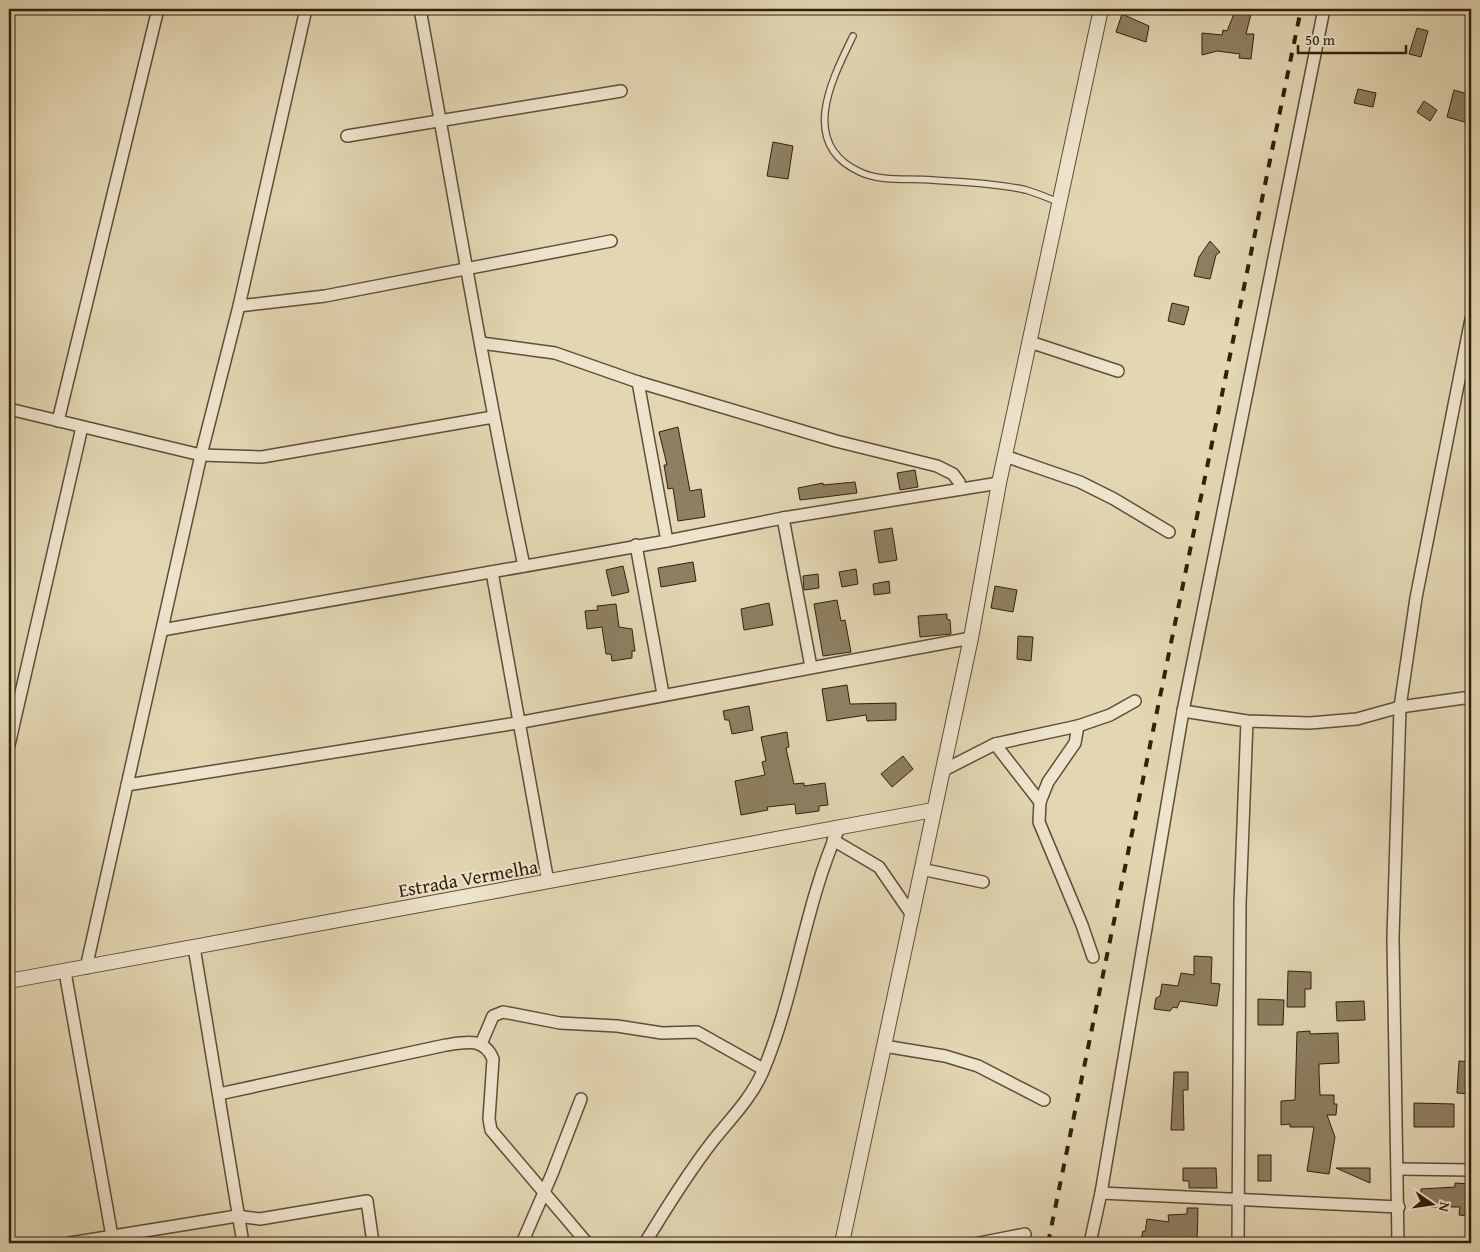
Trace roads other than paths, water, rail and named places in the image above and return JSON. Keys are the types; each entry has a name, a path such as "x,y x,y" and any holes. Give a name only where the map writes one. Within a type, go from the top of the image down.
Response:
{"street":[{"path":"58,421 158,9"},
{"path":"86,968 201,455 239,306 306,9"},
{"path":"420,9 468,268 493,417 524,566"},
{"path":"842,1243 971,638 999,483 1101,9"},
{"path":"1090,1243 1101,1193 1183,712 1324,9"},
{"path":"347,136 441,122 621,90"},
{"path":"239,306 325,296 610,241"},
{"path":"1398,1243 1399,1169 1393,938 1400,707 1416,598 1471,319"},
{"path":"1030,342 1118,371"},
{"path":"481,343 555,353 638,382 836,441 937,466 953,474 960,482 961,489"},
{"path":"638,382 667,541"},
{"path":"9,409 201,455 262,457 493,417"},
{"path":"9,745 13,707 82,427"},
{"path":"1005,456 1080,482 1114,499 1169,532"},
{"path":"162,630 667,541 783,518 999,483"},
{"path":"783,518 812,667"},
{"path":"636,545 663,694"},
{"path":"492,572 517,723 548,882"},
{"path":"127,786 517,723 663,694 971,638"},
{"path":"1183,712 1247,721 1310,723 1357,719 1400,707 1471,697"},
{"path":"942,771 995,744 1078,726 1110,715 1135,701"},
{"path":"1238,1243 1240,904 1247,721"},
{"path":"1078,726 1075,743 1048,782 1040,802 1039,822 1093,956"},
{"path":"995,744 1040,802"},
{"name":"Estrada Vermelha","path":"9,981 548,882 836,834 933,810"},
{"path":"645,1243 712,1141 739,1112 763,1069 793,974 823,863 836,834 879,867 912,915"},
{"path":"921,869 983,882"},
{"path":"194,947 243,1243"},
{"path":"65,972 113,1240"},
{"path":"481,1044 493,1016 503,1012 560,1023 617,1026 662,1033 697,1032 763,1069"},
{"path":"219,1094 446,1045 474,1042 481,1044 490,1052 493,1059 489,1119 491,1130 544,1190 587,1243"},
{"path":"884,1046 944,1056 978,1066 1044,1100"},
{"path":"522,1243 581,1099"},
{"path":"1399,1169 1471,1170"},
{"path":"1101,1193 1399,1207"},
{"path":"70,1243 113,1240 238,1216 260,1219 367,1201 373,1243"},
{"path":"979,1243 1025,1234"}],"lane":[{"path":"853,36 835,72 827,95 824,124 831,147 844,161 860,172 874,176 941,180 1027,190 1060,203"}],"railway":[{"path":"1048,1243 1301,9"}]}
